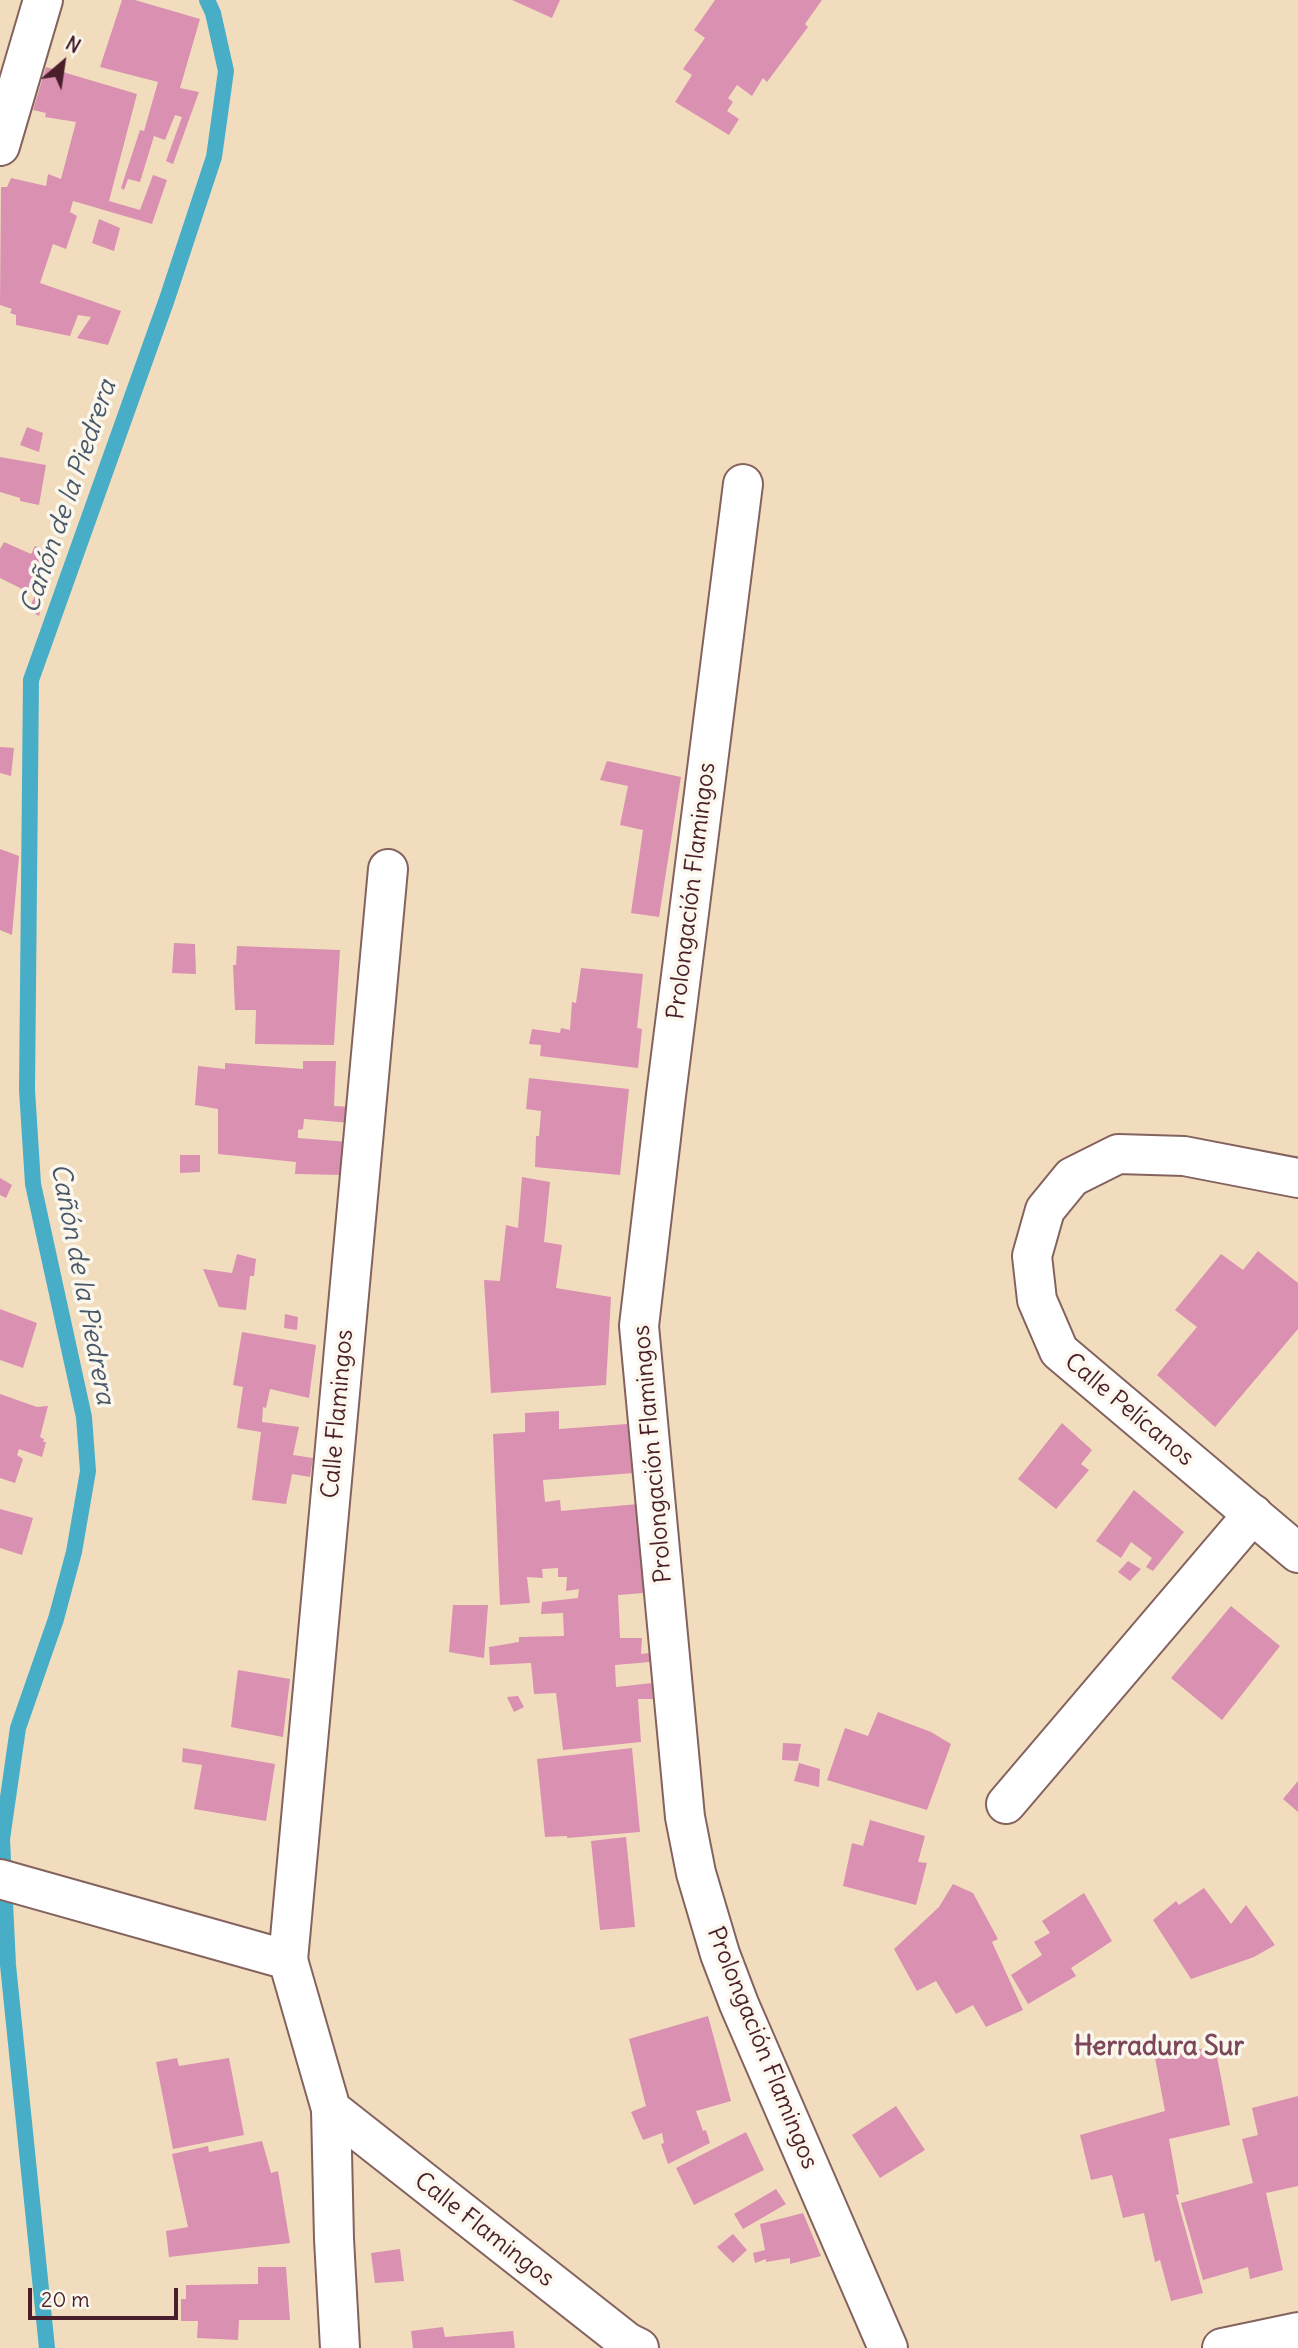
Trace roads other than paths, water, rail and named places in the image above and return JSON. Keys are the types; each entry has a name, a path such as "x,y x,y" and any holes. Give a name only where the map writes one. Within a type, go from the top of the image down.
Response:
{"street":[{"path":"0,146 43,0"},
{"name":"Prolongación Flamingos","path":"743,484 639,1326 684,1803 696,1874 720,1954 739,2004 888,2348"},
{"name":"Calle Flamingos","path":"340,2348 331,2109 288,1960 388,869"},
{"name":"Calle Pelícanos","path":"1298,1178 1184,1156 1118,1154 1072,1177 1045,1210 1032,1256 1037,1300 1059,1351 1298,1553"},
{"path":"1006,1804 1253,1514"},
{"path":"0,1879 288,1960"},
{"name":"Calle Flamingos","path":"331,2109 627,2342 639,2348"},
{"path":"1222,2348 1298,2332"}],"waterway":[{"name":"Cañón de la Piedrera","path":"47,2348 8,1965 2,1839 18,1728 56,1619 74,1552 88,1471 84,1417 33,1184 27,1090 31,680 167,299 214,157 226,71 213,13 207,0"}],"district":[{"name":"Herradura Sur","path":"1159,2048"}]}
